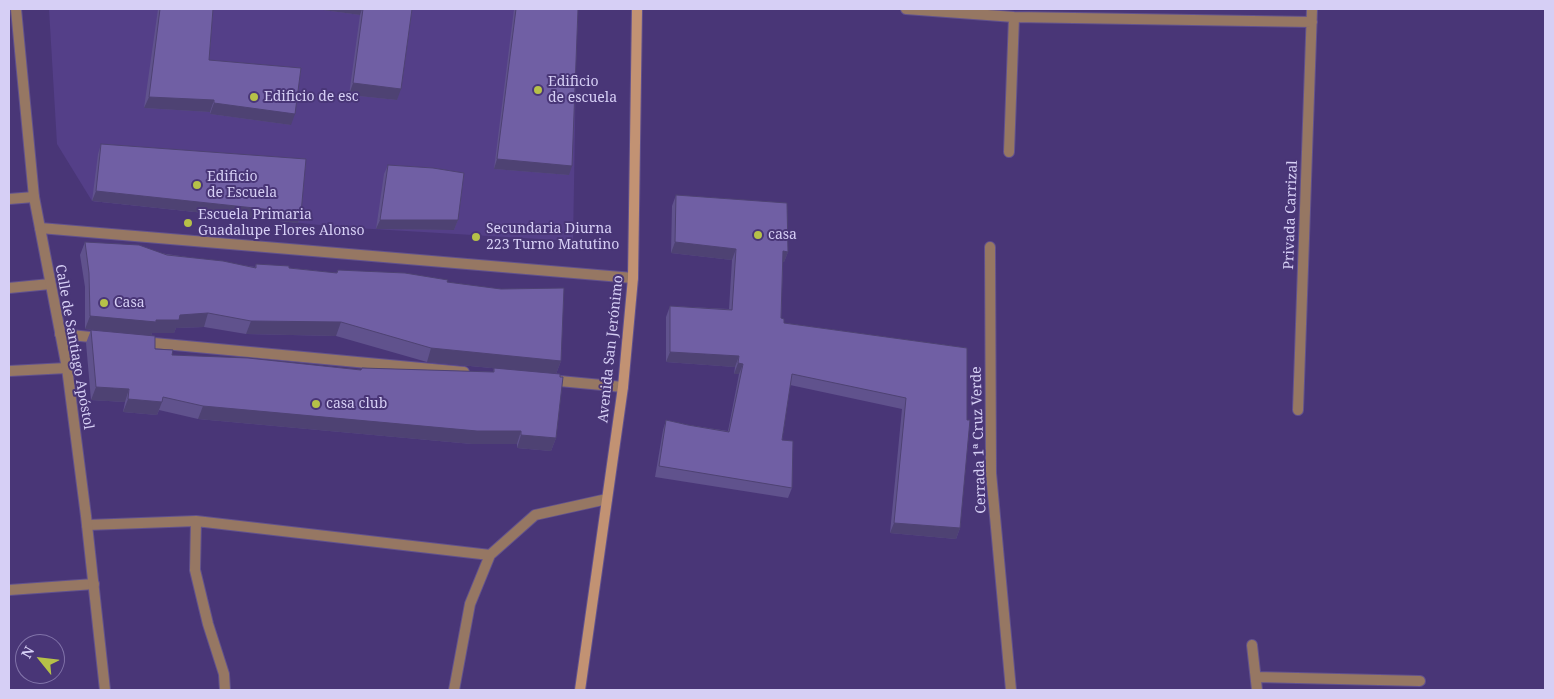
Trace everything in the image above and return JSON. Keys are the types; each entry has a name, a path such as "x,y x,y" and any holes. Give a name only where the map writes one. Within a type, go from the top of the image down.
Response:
{"main road":[{"name":"Avenida San Jerónimo","path":"580,690 623,386 633,278 637,9"}],"street":[{"name":"Calle de Santiago Apóstol","path":"16,9 34,197 67,368 105,690"},
{"path":"906,9 1014,17 1312,22"},
{"name":"Privada Carrizal","path":"1298,410 1312,9"},
{"path":"1009,152 1014,17"},
{"path":"9,199 34,197"},
{"path":"40,228 633,278"},
{"name":"Cerrada 1ª Cruz Verde","path":"990,247 991,473 1011,690"},
{"path":"9,288 50,284"},
{"path":"60,334 108,339"},
{"path":"128,341 476,373"},
{"path":"9,371 67,368"},
{"path":"535,378 623,386"},
{"path":"454,690 470,604 490,555 535,515 607,499"},
{"path":"196,521 195,570 208,624 224,674 225,690"},
{"path":"87,525 196,521 490,555"},
{"path":"9,590 94,584"},
{"path":"1252,645 1257,690"},
{"path":"1256,677 1420,681"}],"shaded area":[{"path":"49,9 567,9 577,11 573,241 339,227 92,201 57,144"}],"building":[{"path":"160,9 213,9 209,60 301,68 295,114 214,103 214,100 149,97"},
{"path":"363,9 412,9 401,89 353,83"},
{"name":"Edificio de escuela","path":"516,9 578,9 572,166 497,159"},
{"name":"Edificio de Escuela","path":"101,144 306,159 301,213 96,191"},
{"path":"388,165 433,168 464,173 458,220 380,220"},
{"path":"676,195 787,203 788,252 783,251 781,318 784,319 784,323 967,348 967,420 970,420 960,528 894,523 906,398 792,374 782,440 793,441 792,488 659,466 666,420 729,432 743,364 738,363 739,356 670,352 670,306 732,310 736,249 675,242"},
{"path":"85,242 139,245 167,255 223,261 256,268 256,264 289,266 289,268 337,273 338,270 405,273 448,280 447,282 501,289 564,288 561,361 431,348 341,322 251,321 208,313 180,315 179,320 156,320 156,322 90,316 89,273"},
{"path":"91,330 155,336 155,349 173,350 172,355 248,358 361,370 362,368 494,372 494,368 560,374 560,377 563,377 556,438 521,435 521,431 477,431 203,406 163,397 162,402 128,399 129,389 96,387"}],"place":[{"name":"Edificio de escuela","path":"538,90"},
{"name":"Edificio de esc","path":"254,97"},
{"name":"Edificio de Escuela","path":"197,185"},
{"name":"Escuela Primaria Guadalupe Flores Alonso","path":"188,223"},
{"name":"casa","path":"758,235"},
{"name":"Secundaria Diurna 223 Turno Matutino","path":"476,237"},
{"name":"Casa","path":"104,303"},
{"name":"casa club","path":"316,404"}]}
